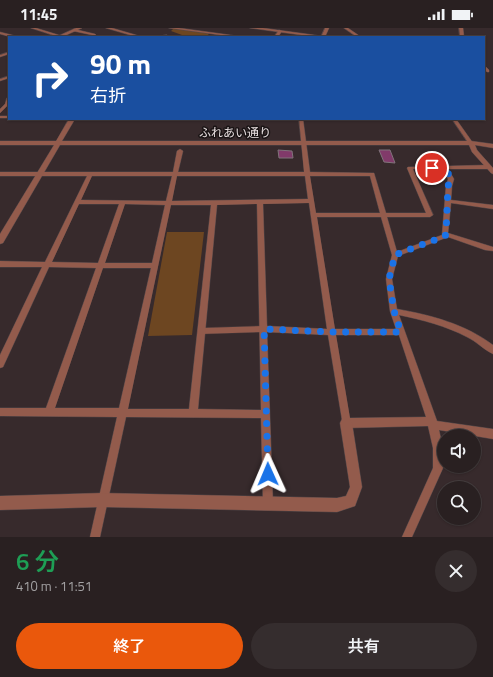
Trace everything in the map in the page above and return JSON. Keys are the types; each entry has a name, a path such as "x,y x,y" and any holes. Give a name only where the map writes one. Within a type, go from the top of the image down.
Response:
{"street":[{"path":"33,28 56,36"},
{"path":"40,30 45,28"},
{"path":"61,36 80,28"},
{"path":"108,28 138,36"},
{"path":"171,28 234,36"},
{"path":"252,28 314,36"},
{"path":"346,28 358,36"},
{"path":"74,30 94,35 93,36"},
{"path":"277,36 280,32"},
{"path":"0,33 11,36"},
{"path":"208,36 212,33"},
{"path":"0,52 7,54"},
{"path":"0,56 7,54"},
{"path":"1,80 8,77"},
{"path":"0,112 8,102"},
{"path":"0,241 71,120"},
{"path":"0,503 102,500 337,506 350,501 356,487 307,174 301,120"},
{"path":"455,120 474,151 493,172"},
{"name":"ふれあい通り","path":"470,143 482,140 493,140"},
{"name":"ふれあい通り","path":"0,143 470,143 493,146"},
{"path":"95,537 180,151"},
{"path":"444,167 451,178 448,186 446,234"},
{"path":"314,215 430,215 410,168 487,167"},
{"path":"0,174 372,174 382,215 395,255 389,279 394,311 432,423 438,448 438,468 407,537"},
{"path":"0,364 90,174"},
{"path":"77,202 260,203 312,201"},
{"path":"448,201 493,208"},
{"path":"48,412 123,202"},
{"path":"193,413 214,203"},
{"path":"260,203 268,504"},
{"path":"446,234 493,249"},
{"path":"395,255 445,236 446,234"},
{"path":"0,264 154,266"},
{"path":"394,311 418,315 463,332 493,350"},
{"path":"201,330 264,329 331,332 401,332"},
{"path":"0,412 266,414"},
{"path":"346,423 432,423 493,434"}],"shaded area":[{"path":"174,28 209,34 206,36 178,36 182,35 171,31"},
{"path":"167,232 204,232 192,335 148,336"}],"building":[{"path":"278,150 292,151 293,158 279,158"},
{"path":"379,150 390,150 395,163 384,162"}],"route":[{"path":"268,474 264,329 331,332 401,332 394,311 389,279 395,255 445,236 446,234 448,186 451,178 444,167 432,168"}]}
